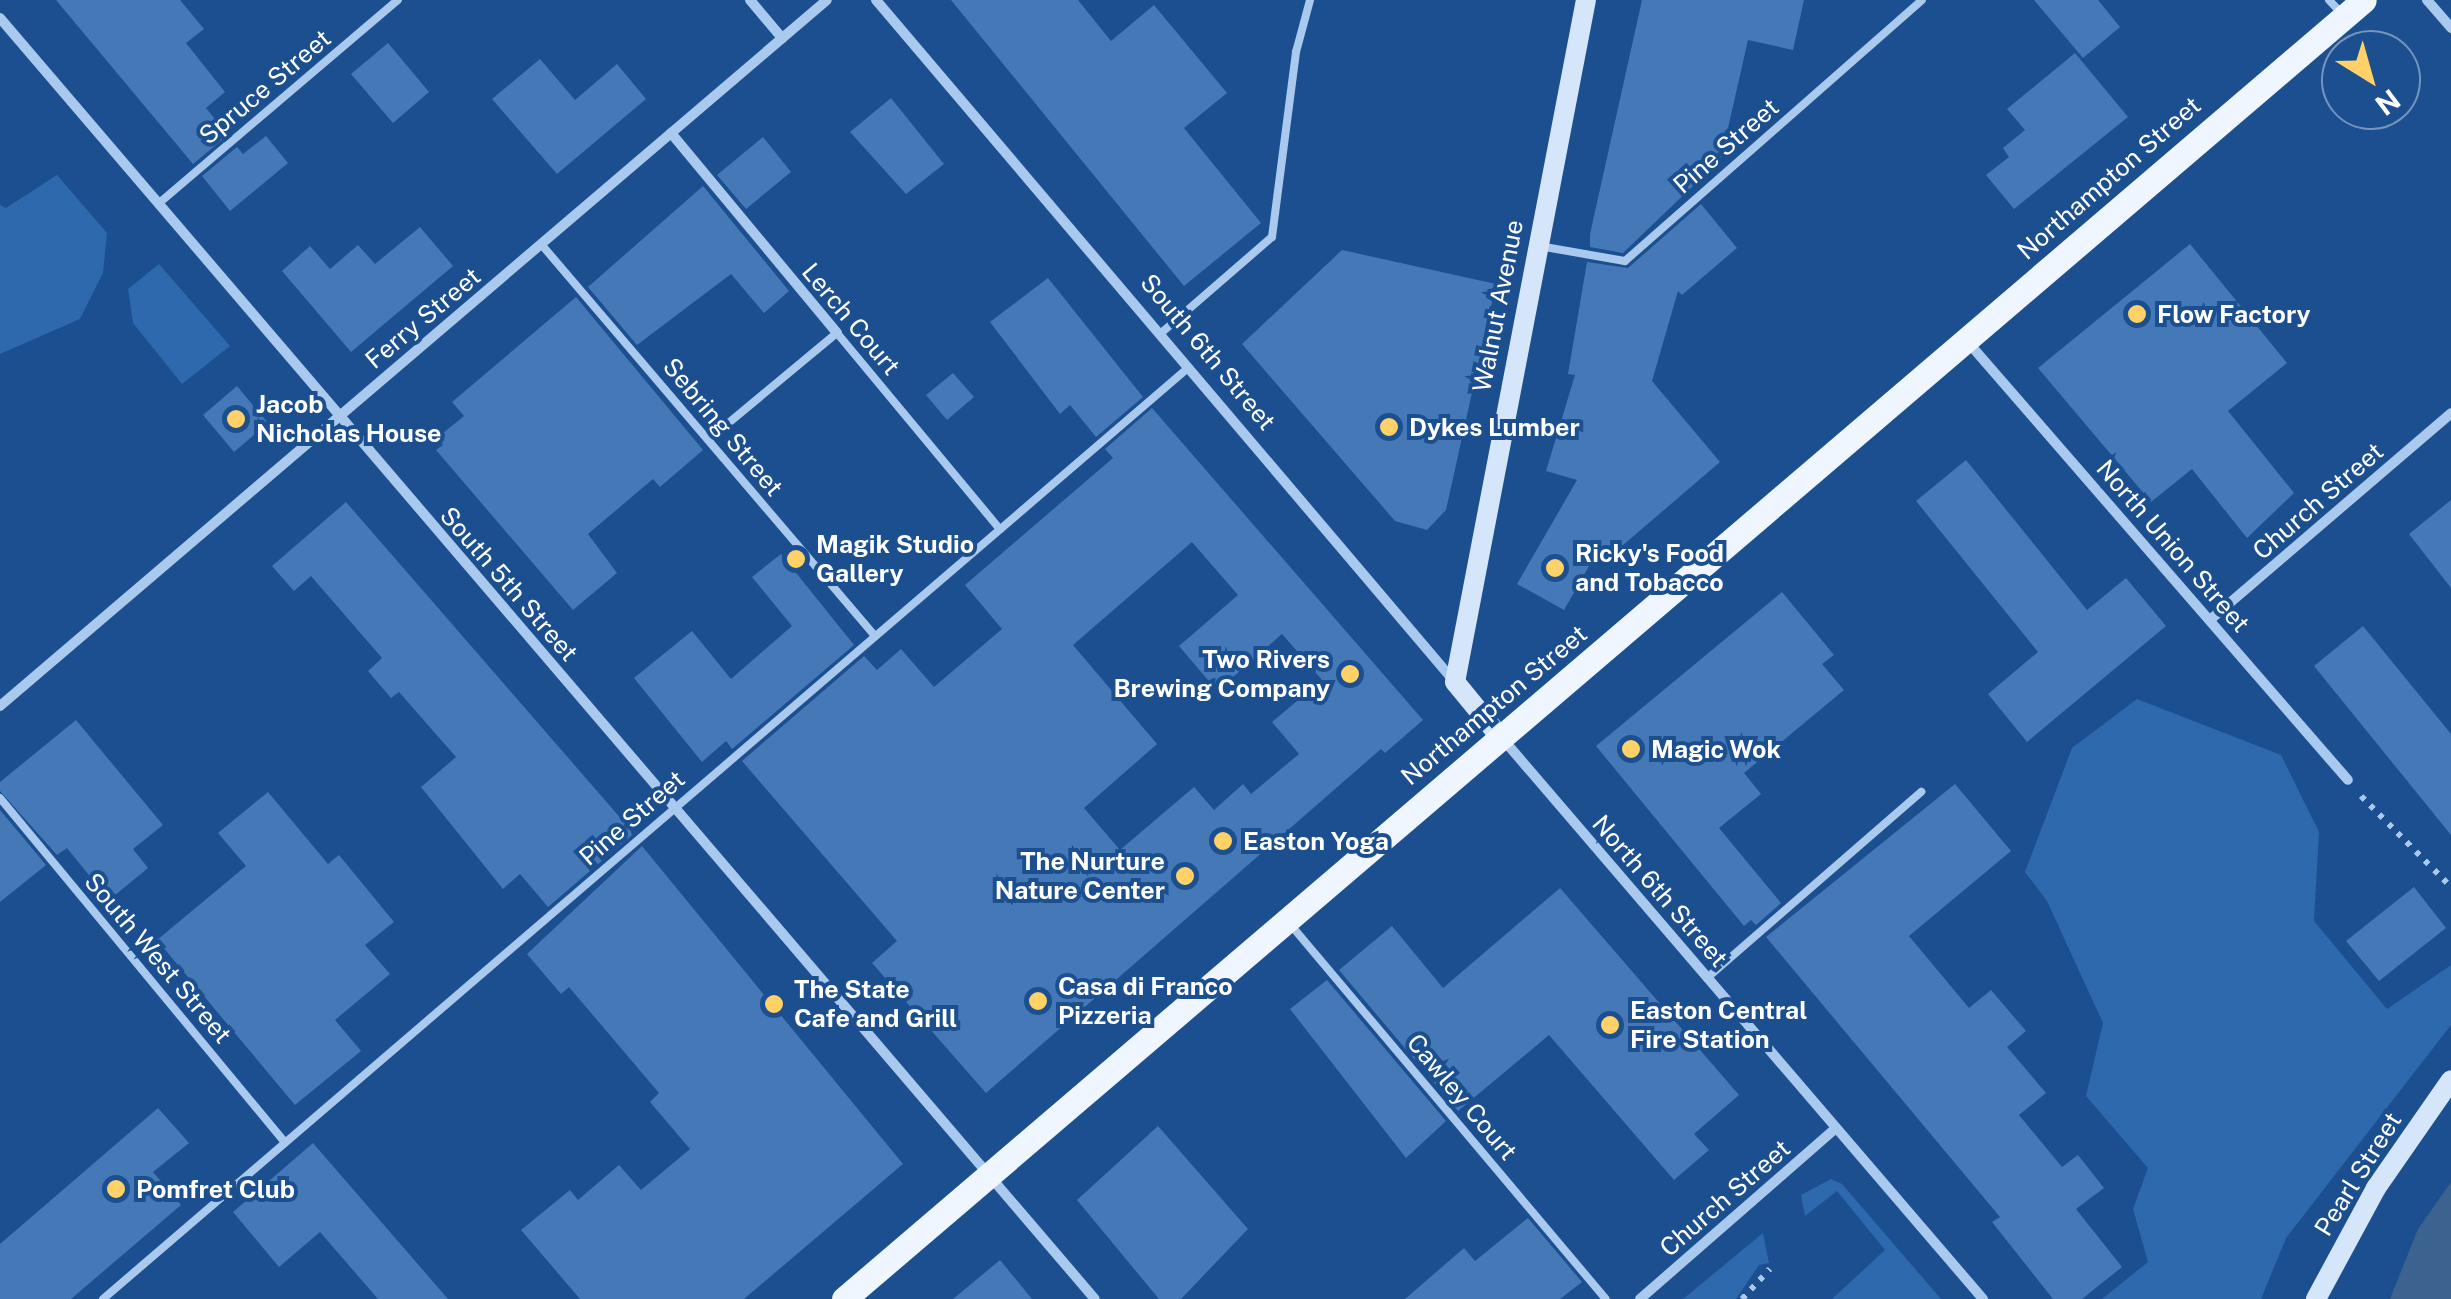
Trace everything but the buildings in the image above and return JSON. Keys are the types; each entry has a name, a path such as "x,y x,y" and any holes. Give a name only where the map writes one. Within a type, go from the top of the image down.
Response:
{"main road":[{"name":"Northampton Street","path":"844,1299 1966,340 2346,6"}],"street":[{"path":"750,0 782,38"},
{"name":"Ferry Street","path":"0,706 827,0"},
{"name":"South 6th Street","path":"876,0 1501,738"},
{"name":"Walnut Avenue","path":"1455,682 1534,245 1586,0"},
{"path":"2427,0 2451,28"},
{"name":"South 5th Street","path":"0,18 1095,1299"},
{"name":"Lerch Court","path":"670,134 837,333"},
{"name":"North Union Street","path":"1966,340 2348,780"},
{"name":"Church Street","path":"2212,619 2451,413"},
{"name":"North 6th Street","path":"1501,738 1983,1299"},
{"name":"Pearl Street","path":"2316,1299 2376,1188 2451,1080"},
{"name":"Church Street","path":"1640,1299 1836,1128"}],"lane":[{"name":"Spruce Street","path":"158,204 397,0"},
{"path":"1160,334 1272,237 1296,52 1310,0"},
{"name":"Pine Street","path":"1534,245 1624,261 1922,0"},
{"name":"Sebring Street","path":"541,244 875,636"},
{"path":"708,440 837,333"},
{"name":"Lerch Court","path":"837,333 1000,529"},
{"name":"Pine Street","path":"103,1299 1188,368"},
{"path":"1708,978 1921,792"},
{"name":"South West Street","path":"0,798 285,1142"},
{"name":"Cawley Court","path":"1287,920 1606,1299"}],"path":[{"path":"2376,806 2451,887"},
{"path":"1742,1299 1770,1269"}],"shaded area":[{"path":"57,175 107,233 103,273 80,319 0,354 0,205 6,208"},
{"path":"159,264 230,346 182,384 133,323 128,289"},
{"path":"2137,699 2281,755 2319,832 2314,921 2387,1009 2451,965 2451,1025 2286,1238 2261,1299 2102,1299 2148,1262 2133,1209 2148,1168 2086,1096 2103,1023 2047,901 2025,872 2072,748"},
{"path":"1831,1179 1842,1184 1941,1299 1832,1299 1885,1250 1837,1191 1805,1216 1801,1195"},
{"path":"2451,1182 2451,1299 2390,1299 2418,1229"},
{"path":"1763,1233 1769,1263 1759,1265 1736,1299 1683,1299"}],"place":[{"name":"Flow Factory","path":"2137,314"},
{"name":"Jacob Nicholas House","path":"236,419"},
{"name":"Dykes Lumber","path":"1389,427"},
{"name":"Magik Studio Gallery","path":"796,559"},
{"name":"Ricky's Food and Tobacco","path":"1555,568"},
{"name":"Two Rivers Brewing Company","path":"1350,674"},
{"name":"Magic Wok","path":"1631,749"},
{"name":"Easton Yoga","path":"1223,841"},
{"name":"The Nurture Nature Center","path":"1185,876"},
{"name":"Casa di Franco Pizzeria","path":"1038,1001"},
{"name":"The State Cafe and Grill","path":"774,1004"},
{"name":"Easton Central Fire Station","path":"1610,1025"},
{"name":"Pomfret Club","path":"116,1189"}]}
